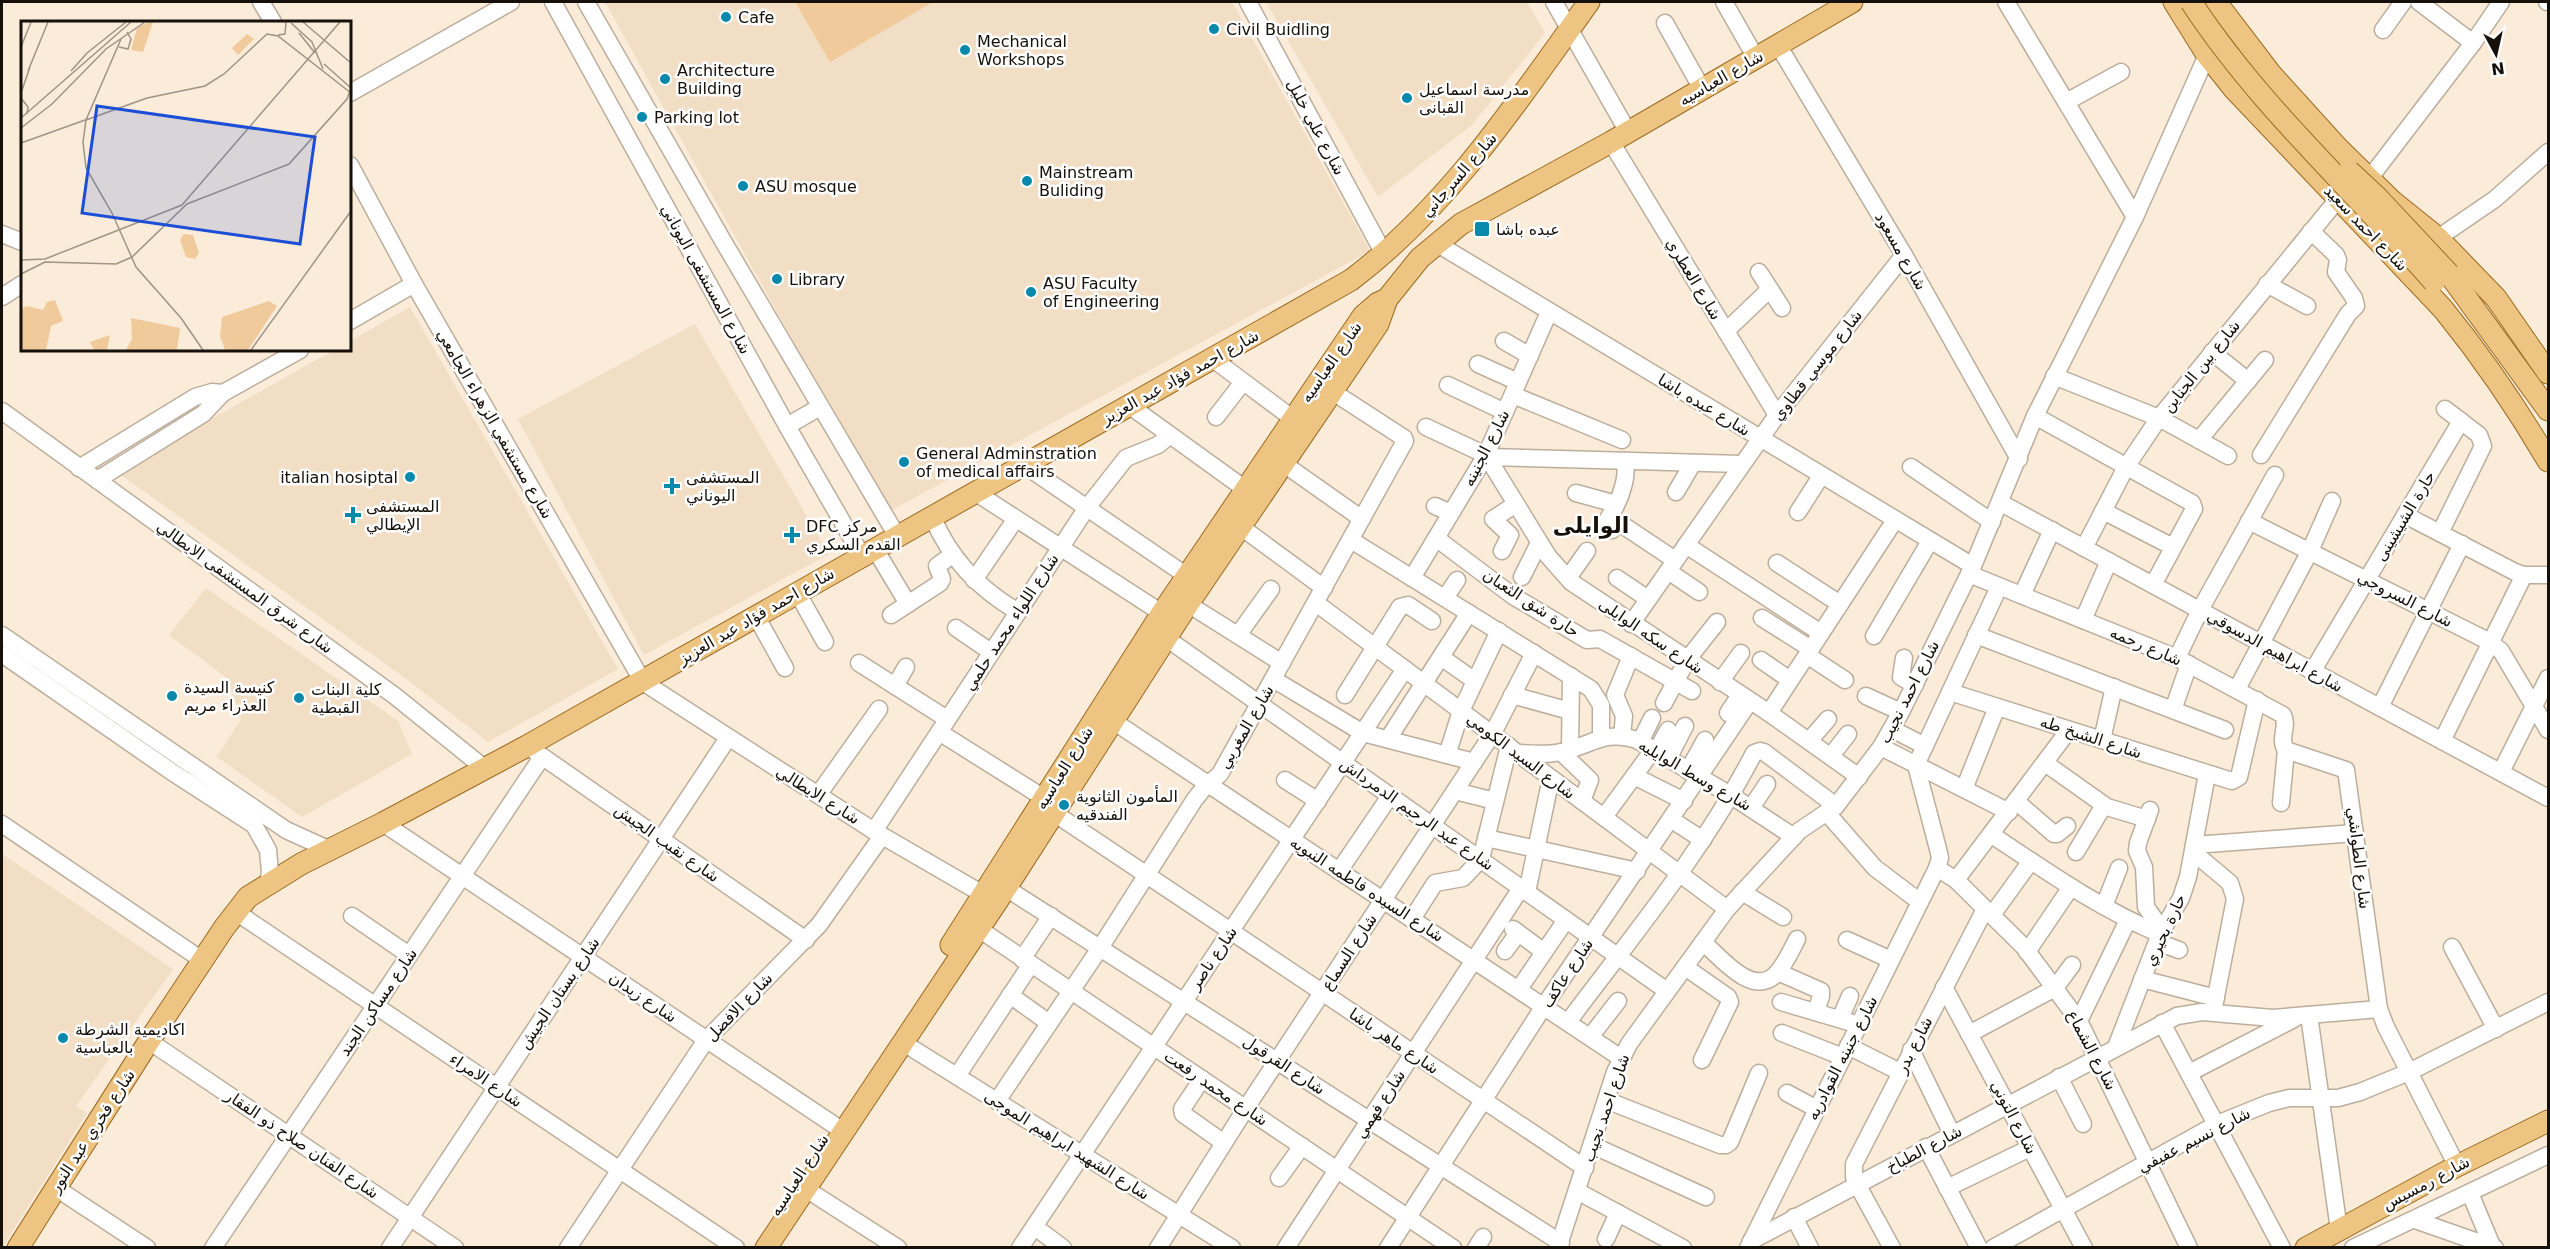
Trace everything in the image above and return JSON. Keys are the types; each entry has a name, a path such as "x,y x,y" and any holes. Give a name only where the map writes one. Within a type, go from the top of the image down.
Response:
{"main road":[{"name":"شارع السرجاني","path":"1384,254 1413,226 1494,135 1589,2"},
{"name":"شارع العباسيه","path":"765,1248 806,1189 838,1128 996,895 1049,806 1168,624 1188,604 1333,392 1378,324 1387,299 1432,247 1461,224 1620,137 1850,2"},
{"name":"شارع احمد سعيد","path":"2174,2 2206,55 2234,89 2433,299 2474,347 2514,405 2548,461"},
{"path":"2191,2 2261,96 2307,147 2389,231 2441,278 2548,452"},
{"path":"2200,2 2224,35 2302,124 2384,204 2548,410"},
{"path":"2221,4 2284,88 2371,182 2438,238 2496,298 2548,373"},
{"path":"2339,200 2351,200 2360,194 2364,185 2371,182"},
{"path":"2363,225 2361,203 2365,196 2373,192 2371,182"},
{"path":"1413,226 1409,234 1411,243 1417,249 1432,247"},
{"name":"شارع احمد فؤاد عبد العزيز","path":"242,904 268,883 484,768 535,751 642,682 797,592 1337,289 1384,254"},
{"name":"شارع العباسيه","path":"1049,806 1113,721 1168,624 1187,576 1292,418 1363,316 1370,308 1387,299"},
{"name":"شارع العباسيه","path":"752,1248 902,1042 979,929 996,895"},
{"name":"شارع فخري عبد النور","path":"18,1248 149,1041 242,904"},
{"name":"شارع رمسيس","path":"2306,1248 2344,1240 2457,1166 2548,1122"},
{"path":"2344,1240 2548,1135"}],"street":[{"path":"261,2 272,21"},
{"path":"351,92 511,2"},
{"name":"شارع المستشفى اليوناني","path":"553,2 787,426 868,552 908,604"},
{"name":"شارع المستشفى اليوناني","path":"586,2 897,536"},
{"name":"شارع علي خليل","path":"1248,2 1384,254"},
{"name":"شارع العطري","path":"1554,2 1620,137 1726,331 1777,415"},
{"path":"1724,2 1756,58"},
{"path":"2006,2 2135,217"},
{"path":"2383,30 2403,2"},
{"path":"2419,2 2473,43"},
{"path":"2371,182 2501,2"},
{"path":"1665,24 1702,89"},
{"name":"شارع مسعود","path":"1778,45 1904,255 2019,459"},
{"name":"شارع احمد نجيب","path":"1560,1245 1621,1058 1726,909 1805,826 1831,809 1859,777 1892,729 1971,570 2001,503 2035,416 2135,217 2206,55"},
{"path":"2066,102 2121,72"},
{"path":"2438,238 2495,199 2548,153"},
{"name":"شارع مستشفي الزهراء الجامعي","path":"351,167 414,284 642,682"},
{"name":"شارع بين الجناين","path":"2084,548 2126,467 2159,418 2267,284 2339,200"},
{"path":"2261,455 2348,314 2356,306 2354,298 2336,272 2338,260 2336,255 2311,231"},
{"path":"2,234 21,242"},
{"name":"شارع عبده باشا","path":"1432,247 1550,312 1930,541 1971,570"},
{"name":"شارع موسي قطاوي","path":"1631,624 1777,415 1904,255"},
{"path":"1759,272 1782,308"},
{"path":"351,320 414,284"},
{"path":"2267,284 2307,306"},
{"path":"2,297 21,285"},
{"path":"1726,331 1770,289"},
{"name":"شارع الجنينه","path":"1412,578 1487,456 1550,312"},
{"path":"1504,341 1530,356"},
{"path":"97,480 203,414 223,393 298,351"},
{"path":"2212,352 2248,381"},
{"path":"1213,359 1292,418"},
{"path":"2199,440 2265,360"},
{"path":"1478,364 1516,388 1622,440"},
{"path":"2054,376 2159,418 2228,456"},
{"path":"1216,417 1244,382"},
{"path":"1448,385 1505,412"},
{"path":"80,468 195,397 212,392 223,393"},
{"name":"شارع المغربي","path":"997,1101 1100,948 1195,799 1220,774 1405,439 1333,392"},
{"path":"1130,406 1245,489"},
{"path":"787,426 820,407"},
{"path":"2440,533 2483,446 2479,435 2445,409"},
{"name":"شارع شرق المستشفى الايطالي","path":"2,411 394,696 484,768"},
{"path":"2035,416 2192,503 2194,509 2153,585"},
{"name":"حارة الشيشينى","path":"2313,672 2461,421"},
{"path":"1426,427 1487,456 1743,464"},
{"name":"شارع اللواء محمد حلمي","path":"878,833 943,726 1086,509 1126,458 1158,445 1170,435"},
{"name":"شارع سكه الوايلى","path":"1487,456 1539,543 1568,578 1631,624 1768,713 1859,777"},
{"path":"1624,461 1626,473 1606,526 1617,527 1672,565 1699,592"},
{"path":"1676,492 1693,463"},
{"path":"1284,464 1362,519"},
{"path":"1024,465 1187,576"},
{"path":"1911,467 1992,522"},
{"path":"2173,710 2183,661 2200,610 2275,475"},
{"path":"1798,512 1821,476"},
{"name":"شارع عبد الرحيم الدمرداش","path":"975,492 1168,624 1260,704 1667,991"},
{"path":"1576,493 1616,504"},
{"path":"2237,689 2310,551 2332,501"},
{"name":"شارع ابراهيم الدسوقي","path":"2001,503 2548,798"},
{"path":"1502,551 1511,536 1490,523 1516,504"},
{"path":"1435,506 1451,513"},
{"path":"2103,511 2174,547"},
{"path":"2405,515 2524,575 2548,575"},
{"path":"932,516 952,555 974,580 1018,612"},
{"path":"974,580 1015,520"},
{"path":"1768,713 1895,520"},
{"name":"شارع السروجي","path":"2249,521 2490,642 2501,651 2548,730"},
{"name":"شارع السيد الكومي","path":"1241,527 1375,646 1461,711 1514,746 1551,778 1726,909"},
{"path":"2022,595 2052,530"},
{"name":"حارة شق الثعبان","path":"1436,538 1513,596 1587,640 1600,639 1692,691"},
{"path":"1351,540 1591,689 1599,699 1601,737"},
{"path":"1874,636 1930,541"},
{"path":"1522,577 1539,543"},
{"path":"2380,707 2462,544"},
{"path":"1686,545 1821,633"},
{"path":"1568,578 1587,551"},
{"path":"891,615 940,583 942,579 937,566 952,555"},
{"path":"2083,620 2109,561"},
{"path":"1777,563 1840,604"},
{"name":"شارع رحمه","path":"1971,570 1999,587 2183,661 2257,700 2286,719 2282,742 2286,750"},
{"path":"2442,741 2524,575"},
{"path":"1617,578 1648,599"},
{"path":"1445,598 1457,580"},
{"path":"1937,868 1938,849 1916,765 1999,587"},
{"path":"1238,635 1271,590"},
{"path":"797,592 825,642"},
{"path":"1188,604 1282,663"},
{"path":"1345,695 1402,606 1408,605 1432,621"},
{"path":"1388,739 1469,613"},
{"path":"756,616 785,668"},
{"path":"1762,618 1845,680"},
{"path":"1664,703 1687,660 1717,622"},
{"path":"2,626 181,754 189,764"},
{"path":"956,628 992,652"},
{"path":"1447,755 1461,711 1499,631"},
{"path":"2,635 286,830 330,850"},
{"path":"1976,635 2225,730"},
{"name":"شارع السماع","path":"1158,1248 1246,1108 1493,733 1534,653"},
{"path":"1720,682 1741,653"},
{"path":"2,654 172,772 254,825 268,850 270,872 268,883"},
{"path":"1622,736 1624,716 1615,697 1631,656"},
{"path":"1441,657 1475,681"},
{"path":"1904,658 1901,677 1914,685"},
{"path":"1761,660 1790,680"},
{"name":"شارع ماهر باشا","path":"859,663 895,686 943,726 1049,806 1146,875 1585,1168"},
{"path":"2,664 146,762 164,771 172,772"},
{"path":"895,686 906,667"},
{"name":"شارع ناصر","path":"1020,1248 1405,669"},
{"path":"1571,676 1565,751 1590,778 1590,784 1582,801"},
{"path":"2501,772 2548,678"},
{"path":"1273,679 1363,733 1474,762"},
{"name":"شارع الايطالي","path":"642,682 878,833 996,895"},
{"path":"2102,740 2114,687"},
{"name":"شارع الشيخ طه","path":"1950,692 2232,781 2239,777 2257,700"},
{"path":"1512,695 1570,711"},
{"path":"1866,696 1901,712"},
{"path":"1728,713 1745,698"},
{"name":"شارع عاكف","path":"1388,1248 1544,1006 1672,820 1684,801 1694,775 1745,698"},
{"path":"1964,789 1997,707"},
{"path":"818,795 879,709"},
{"path":"1652,718 1654,751"},
{"path":"1809,741 1823,728 1828,719"},
{"name":"شارع السيده فاطمه النبويه","path":"1113,721 1621,1058"},
{"path":"1654,751 1685,726"},
{"path":"1892,729 1924,746"},
{"path":"1604,817 1668,730"},
{"path":"1956,880 2069,730"},
{"path":"1831,756 1848,734"},
{"name":"شارع وسط الوايليه","path":"1514,746 1565,751 1601,737 1622,736 1654,751 1732,796 1794,837"},
{"name":"شارع بستان الجيش","path":"390,1248 728,738"},
{"path":"1694,775 1705,740"},
{"path":"1412,919 1435,883 1463,878 1481,859 1496,801 1514,746"},
{"path":"1881,747 1964,789 2013,807 2054,834 2067,826"},
{"path":"2281,803 2286,750"},
{"name":"شارع الطواشي","path":"2286,750 2346,770 2379,1009 2457,1166"},
{"name":"شارع نقيب الجيش","path":"535,751 806,940"},
{"name":"شارع مساكن الجند","path":"213,1248 462,876 535,751"},
{"path":"1568,1022 1703,840 1732,796 1754,753 1760,751 1831,809 1875,868 1920,902"},
{"path":"2045,763 2104,805 2126,806 2148,815 2137,851 2144,867 2146,907 2160,935"},
{"name":"حارة بحيري","path":"2116,1047 2160,935 2181,898 2194,849 2207,774"},
{"path":"1634,776 1684,801"},
{"path":"1524,890 1536,849 1551,778"},
{"path":"1285,780 1318,801"},
{"path":"1751,808 1767,784"},
{"path":"1455,791 1496,801"},
{"path":"1339,871 1390,796"},
{"path":"2076,852 2104,805"},
{"path":"1672,820 1703,840"},
{"name":"شارع زيدان","path":"383,823 838,1128"},
{"path":"2,824 202,960"},
{"name":"شارع الافضل","path":"568,1248 706,1040 825,918 878,833"},
{"path":"2194,849 2355,833"},
{"path":"1992,835 2072,887 2128,920 2160,935 2179,950"},
{"path":"1486,838 1637,871"},
{"path":"2194,849 2230,883 2234,891 2234,907 2215,1005"},
{"name":"شارع بدر","path":"1857,1184 1854,1164 1944,987 1988,912 2031,861"},
{"name":"شارع الشماع","path":"1937,868 1956,880 2027,952 2079,1021 2189,1248"},
{"name":"شارع جنينه القوادريه","path":"1749,1244 1937,868"},
{"path":"2104,906 2119,868"},
{"path":"2027,952 2072,887"},
{"name":"شارع فهمي","path":"1286,1248 1474,960 1524,890"},
{"path":"1742,892 1784,916"},
{"name":"شارع القرقول","path":"996,895 1051,916 1370,1120 1560,1245"},
{"name":"شارع الامراء","path":"242,904 375,1005 736,1248"},
{"path":"352,916 409,955"},
{"path":"957,1076 1010,995 1051,916"},
{"path":"1519,989 1566,920"},
{"path":"2079,1021 2128,920"},
{"name":"شارع محمد رفعت","path":"979,929 1453,1248"},
{"path":"1505,951 1516,931 1544,952"},
{"path":"1703,942 1739,973 1756,983 1764,982 1778,972 1797,939"},
{"path":"1847,940 1891,960"},
{"path":"2452,947 2496,1029"},
{"path":"1969,1034 2055,988 2072,964"},
{"path":"1685,967 1728,997 1730,1002 1702,1060"},
{"path":"1778,972 1821,991 1816,1012"},
{"path":"2142,979 2215,1005 2273,1018 2379,1009"},
{"name":"شارع التوني","path":"1944,987 2084,1248"},
{"path":"1010,995 1049,1023"},
{"path":"1840,1019 1850,996"},
{"path":"1590,1037 1618,1001"},
{"path":"1781,1002 1859,1025"},
{"name":"شارع نسيم عفيفي","path":"1993,1248 2217,1124 2269,1103 2289,1098 2338,1098 2360,1092 2409,1072 2548,1002"},
{"name":"شارع الطباخ","path":"1749,1244 1794,1217 2162,1023 2215,1005"},
{"path":"2189,1073 2305,1016"},
{"path":"2305,1016 2344,1240"},
{"path":"2162,1023 2282,1248"},
{"path":"1782,1033 1900,1072"},
{"name":"شارع الفنان صلاح ذو الفقار","path":"149,1041 455,1248"},
{"name":"شارع الشهيد ابراهيم الموجى","path":"902,1042 1232,1248"},
{"path":"1911,1050 1952,1134"},
{"path":"1606,1100 1726,1145 1730,1142 1759,1073"},
{"path":"2059,1077 2083,1124"},
{"path":"1202,1079 1182,1109 1183,1114 1224,1143"},
{"path":"1788,1093 1816,1109"},
{"path":"1592,1144 1706,1197"},
{"path":"1279,1179 1302,1146"},
{"path":"1926,1147 1979,1248"},
{"path":"1947,1188 2030,1148"},
{"name":"شارع رمسيس","path":"2344,1240 2383,1241 2415,1220 2548,1155"},
{"path":"1857,1184 1892,1248"},
{"path":"56,1188 147,1248"},
{"path":"806,1189 898,1248"},
{"path":"1577,1191 1683,1248"},
{"path":"2470,1193 2493,1247"},
{"path":"1606,1239 1618,1213"},
{"path":"1794,1217 1810,1248"},
{"path":"2415,1220 2493,1247"},
{"path":"1035,1227 1063,1248"}],"shaded area":[{"name":"ASU Faculty of Engineering","path":"605,2 1232,2 1370,251 892,510 797,348"},
{"path":"795,2 933,2 830,62"},
{"name":"مدرسة اسماعيل القبانى","path":"1266,2 1527,2 1545,33 1472,125 1378,197"},
{"name":"المستشفى الإيطالي","path":"410,307 618,669 488,742 409,681 117,472 332,351 351,351 351,340"},
{"name":"المستشفى اليوناني","path":"695,324 829,554 644,655 518,419"},
{"name":"كلية البنات القبطية","path":"206,588 398,721 412,754 302,817 217,757 241,719 227,678 169,635"},
{"name":"اكاديمية الشرطة بالعباسية","path":"2,854 173,969 76,1106 87,1113 2,1248"}],"place":[{"name":"Cafe","path":"726,17"},
{"name":"Civil Buidling","path":"1214,29"},
{"name":"Mechanical Workshops","path":"965,50"},
{"name":"Architecture Building","path":"665,79"},
{"name":"مدرسة اسماعيل القبانى","path":"1407,98"},
{"name":"Parking lot","path":"642,117"},
{"name":"Mainstream Buliding","path":"1027,181"},
{"name":"ASU mosque","path":"743,186"},
{"name":"عبده باشا","path":"1482,229"},
{"name":"Library","path":"777,279"},
{"name":"ASU Faculty of Engineering","path":"1031,292"},
{"name":"General Adminstration of medical affairs","path":"904,462"},
{"name":"italian hosiptal","path":"410,477"},
{"name":"المستشفى اليوناني","path":"672,486"},
{"name":"المستشفى الإيطالي","path":"353,515"},
{"name":"DFC مركز القدم السكري","path":"792,535"},
{"name":"كنيسة السيدة العذراء مريم","path":"172,696"},
{"name":"كلية البنات القبطية","path":"299,698"},
{"name":"المأمون الثانوية الفندقيه","path":"1064,805"},
{"name":"اكاديمية الشرطة بالعباسية","path":"63,1038"}],"district":[{"name":"الوايلى","path":"1591,525"}]}
